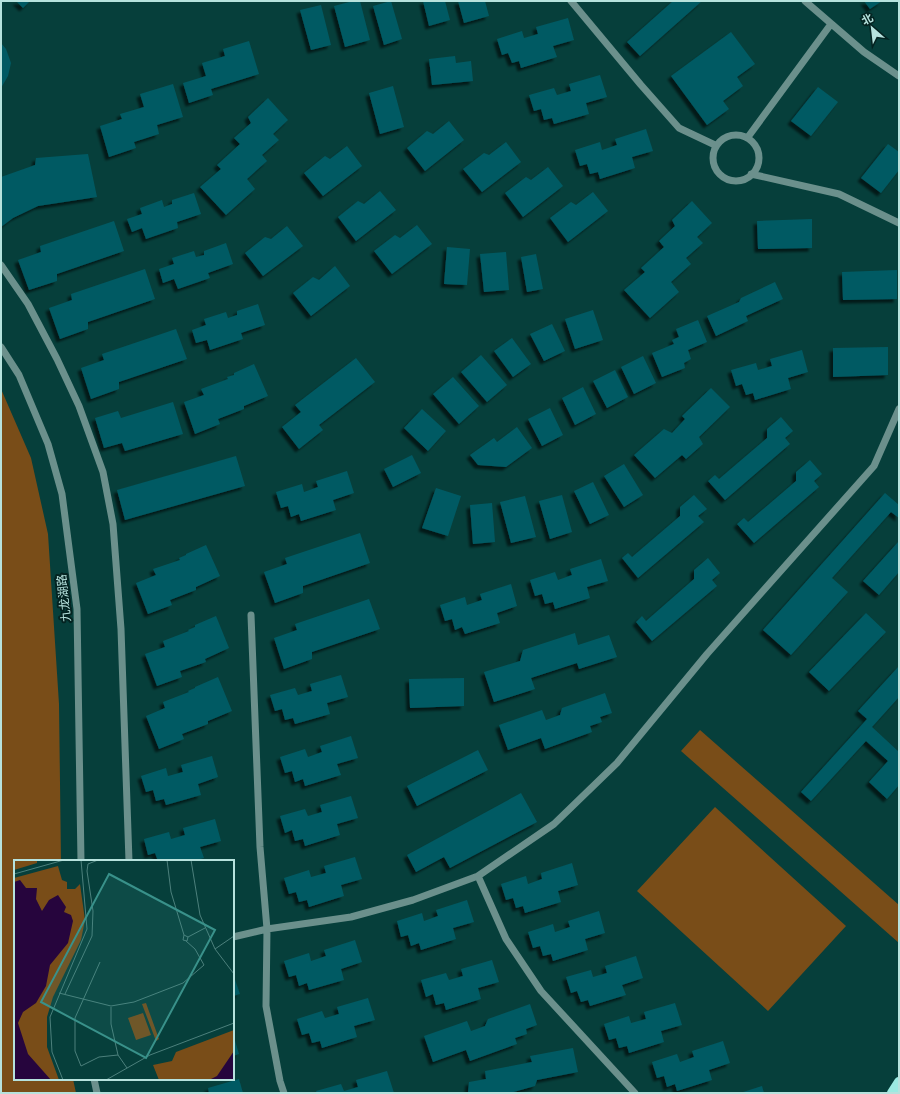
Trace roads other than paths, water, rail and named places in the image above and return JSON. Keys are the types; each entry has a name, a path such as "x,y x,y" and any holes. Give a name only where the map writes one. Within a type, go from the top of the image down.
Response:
{"main road":[{"path":"892,1093 899,1082"}],"street":[{"path":"571,1 679,128 715,145"},
{"path":"805,1 864,52 899,76"},
{"path":"748,137 831,24"},
{"path":"730,134 748,137 759,152 756,170 741,181 723,178 712,163 715,145 730,134"},
{"path":"751,174 839,194 899,223"},
{"path":"1,265 28,304 57,359 79,406 103,472 113,524 121,629 129,860"},
{"name":"九龙湖路","path":"1,347 19,375 48,444 62,494 77,609 81,860"},
{"path":"234,937 267,929 351,917 413,900 478,876 554,824 617,763 707,654 874,466 899,409"},
{"path":"251,615 260,847 267,929 266,1006 280,1081 284,1093"},
{"path":"478,876 506,939 541,991 635,1093"},
{"path":"94,1080 97,1093"}]}
